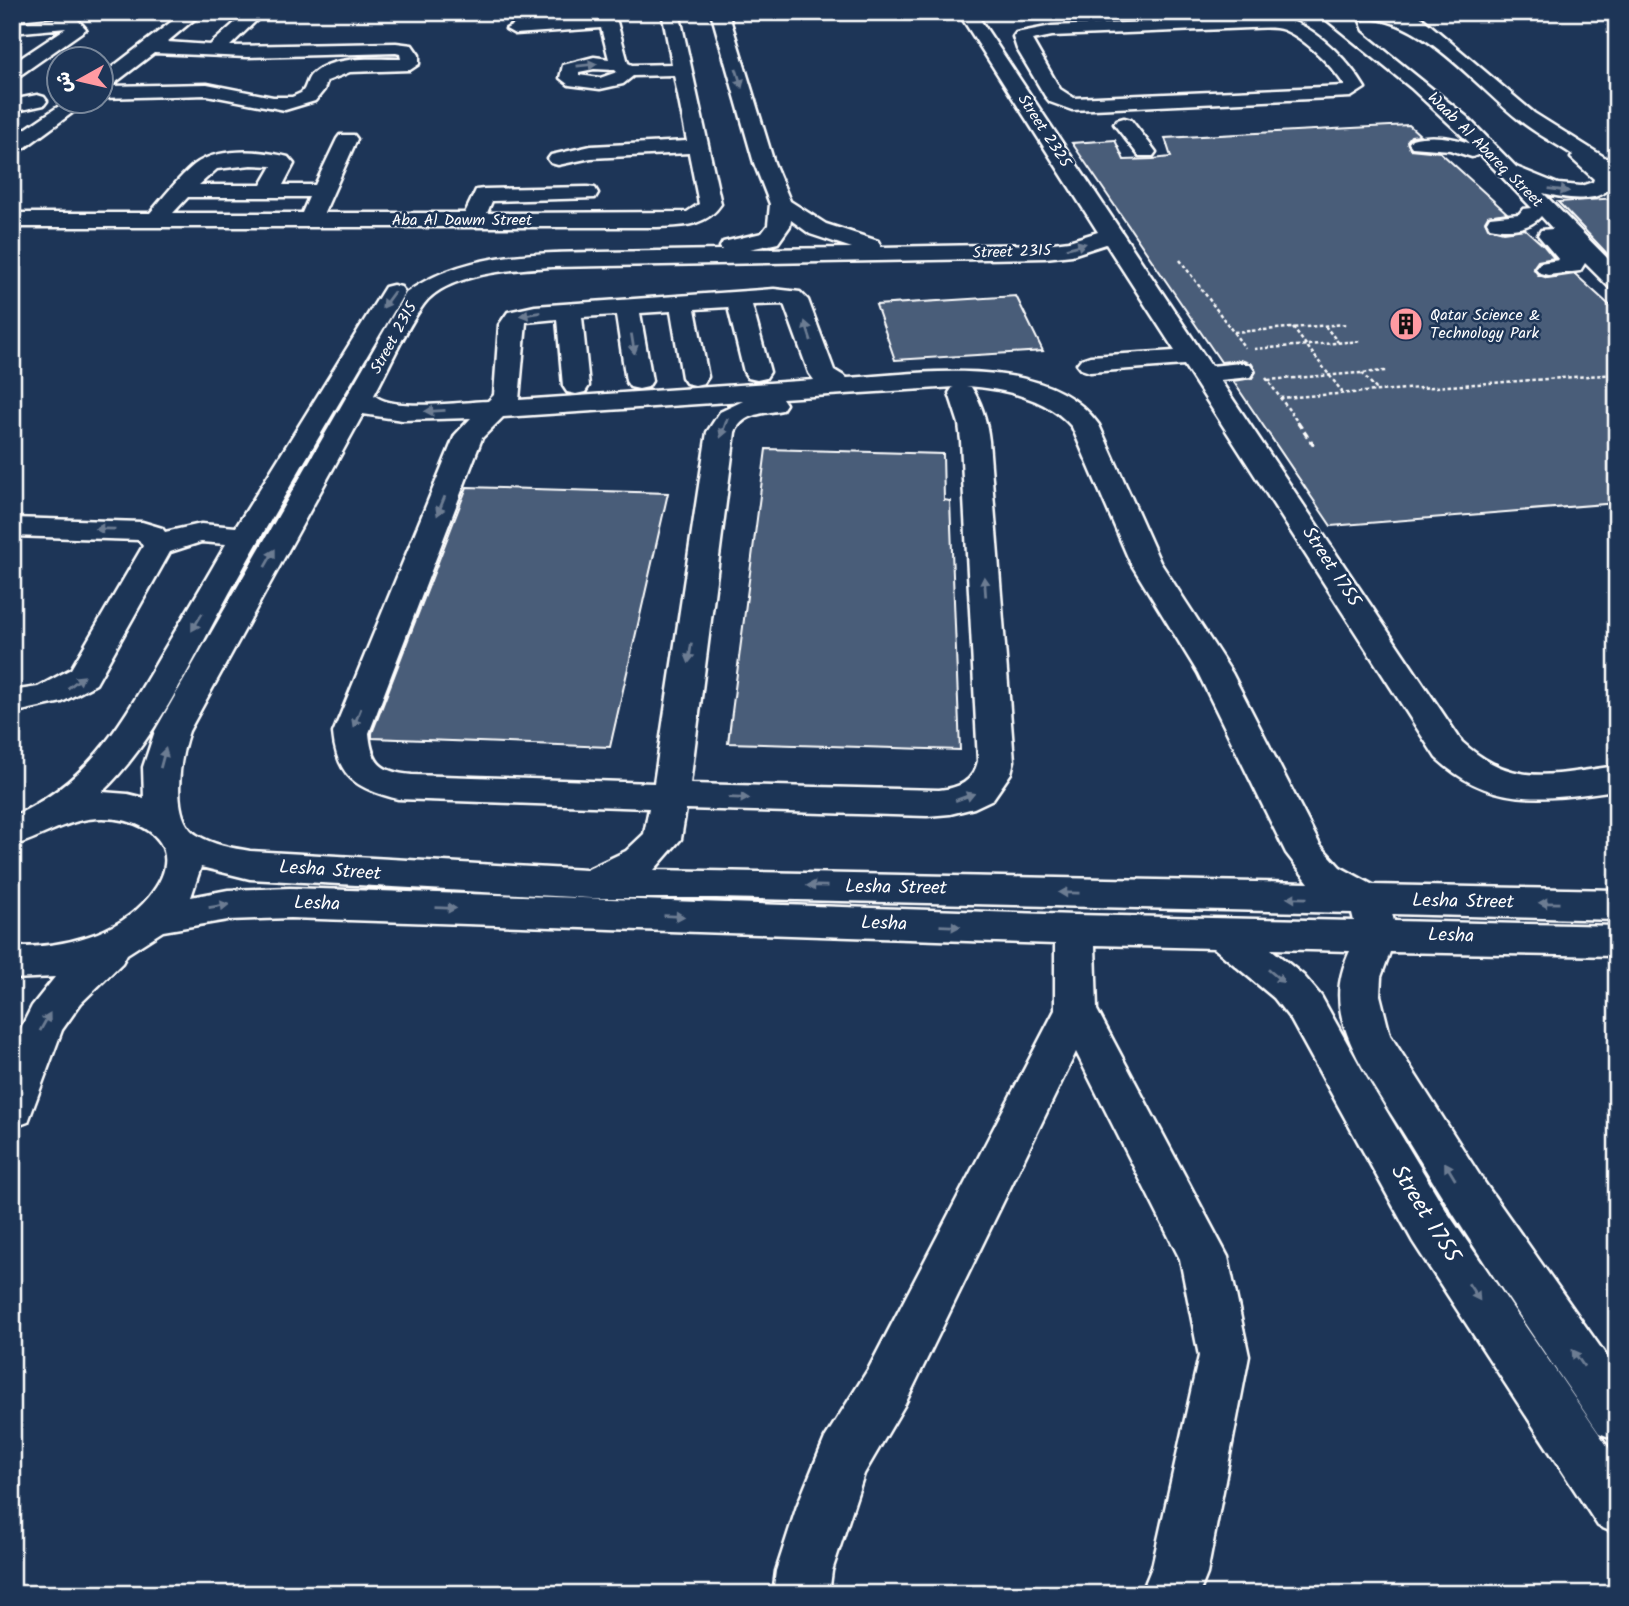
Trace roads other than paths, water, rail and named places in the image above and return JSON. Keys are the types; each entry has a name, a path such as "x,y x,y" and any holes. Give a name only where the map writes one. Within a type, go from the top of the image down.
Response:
{"street":[{"path":"12,72 77,29 72,24 64,23 12,26 17,12"},
{"path":"116,73 195,12"},
{"path":"214,51 257,12"},
{"name":"Aba Al Dawm Street","path":"12,220 657,220 701,214 710,204 670,12"},
{"path":"719,12 764,163 781,204"},
{"path":"1404,12 1422,17 1544,129 1604,176 1604,184 1596,189 1581,191 1544,188 1529,182 1498,161"},
{"path":"1213,21 1284,13 1317,14 1427,106 1574,262 1572,266 1548,268"},
{"path":"1354,34 1349,19 1365,13 1422,17"},
{"name":"Waab Al Abareq Street","path":"1317,14 1354,34 1438,101 1613,277"},
{"path":"498,15 519,22 608,22 624,68 682,69"},
{"path":"116,58 166,18"},
{"path":"972,20 1097,25 1213,21 1284,24 1293,27 1328,55 1353,81 1356,88 1351,91 1078,104 1057,98 1026,49 1023,37 1097,25"},
{"name":"Street 2325","path":"972,20 1111,235"},
{"path":"150,47 214,51 406,49 410,55 410,64 405,89"},
{"path":"1468,60 1610,155"},
{"path":"116,92 222,91 253,101 297,101 304,100 316,90 318,78 333,70 410,64"},
{"path":"12,106 46,98"},
{"path":"12,118 46,98"},
{"path":"12,132 46,99"},
{"path":"12,148 57,116"},
{"path":"1146,152 1117,124 1151,122"},
{"path":"1043,128 1070,126"},
{"path":"1544,129 1610,155"},
{"path":"310,220 347,139"},
{"path":"1419,143 1452,144 1472,152"},
{"path":"552,189 533,178 535,166 581,153 698,146"},
{"path":"552,189 568,178 570,170 569,164 558,159"},
{"path":"156,220 202,169 227,160 281,161 284,164 268,191"},
{"path":"457,196 552,189 587,192"},
{"path":"183,191 323,191"},
{"path":"473,220 484,195"},
{"name":"Street 2315","path":"49,816 90,785 133,733 388,297 410,278 439,263 494,251 732,247 758,243 776,232 781,204 827,233 910,256"},
{"path":"1499,222 1526,220 1531,214"},
{"name":"Street 2315","path":"12,1109 39,1033 53,1007 76,981 168,899 180,879 183,866 159,786 160,761 172,731 415,298 443,279 475,267 552,260 910,256 1064,250 1111,235"},
{"name":"Street 1755","path":"1111,235 1459,762 1483,779 1515,787 1617,778"},
{"path":"503,400 512,321 525,314 627,306 783,296 797,301 831,376"},
{"path":"738,299 757,372"},
{"path":"682,303 695,377"},
{"path":"627,306 639,381"},
{"path":"569,311 576,386"},
{"path":"1090,364 1198,364 1240,359"},
{"path":"962,393 973,424 975,441 996,747 995,773 988,784 977,793 945,803 399,788 376,780 359,767 351,751 351,733 469,435 503,400 576,386 757,372 968,378 1024,387 1074,412 1092,437 1099,463 1145,562 1215,673 1305,853 1326,877 1373,917 1359,984 1360,1005 1370,1034 1389,1070 1462,1190 1617,1415"},
{"path":"361,398 368,406 392,412 503,400 831,376"},
{"path":"590,884 640,860 662,839 724,423 737,411 754,406 962,393 1006,397 1049,413 1063,423 1099,463"},
{"path":"12,527 142,531 150,534 158,546"},
{"path":"12,702 38,700 64,691 84,677 158,546 181,537 205,533 228,534 245,541"},
{"name":"Lesha Street","path":"49,816 69,810 108,805 142,810 174,834 218,859 250,865 321,871 590,884 716,884 1373,917 1617,905"},
{"path":"12,832 49,816"},
{"name":"Lesha","path":"12,963 37,964 72,959 138,928 228,905 290,902 1223,933 1373,917 1617,941"},
{"path":"1074,930 1076,1010 1204,1257 1224,1356 1179,1574 1170,1594"},
{"name":"Street 1755","path":"1223,933 1289,987 1306,1008 1350,1090 1430,1227 1617,1507"},
{"path":"802,1594 804,1571 824,1506 844,1457 887,1386 1076,1010"}],"place":[{"name":"Qatar Science & Technology Park","path":"1406,324"}]}
